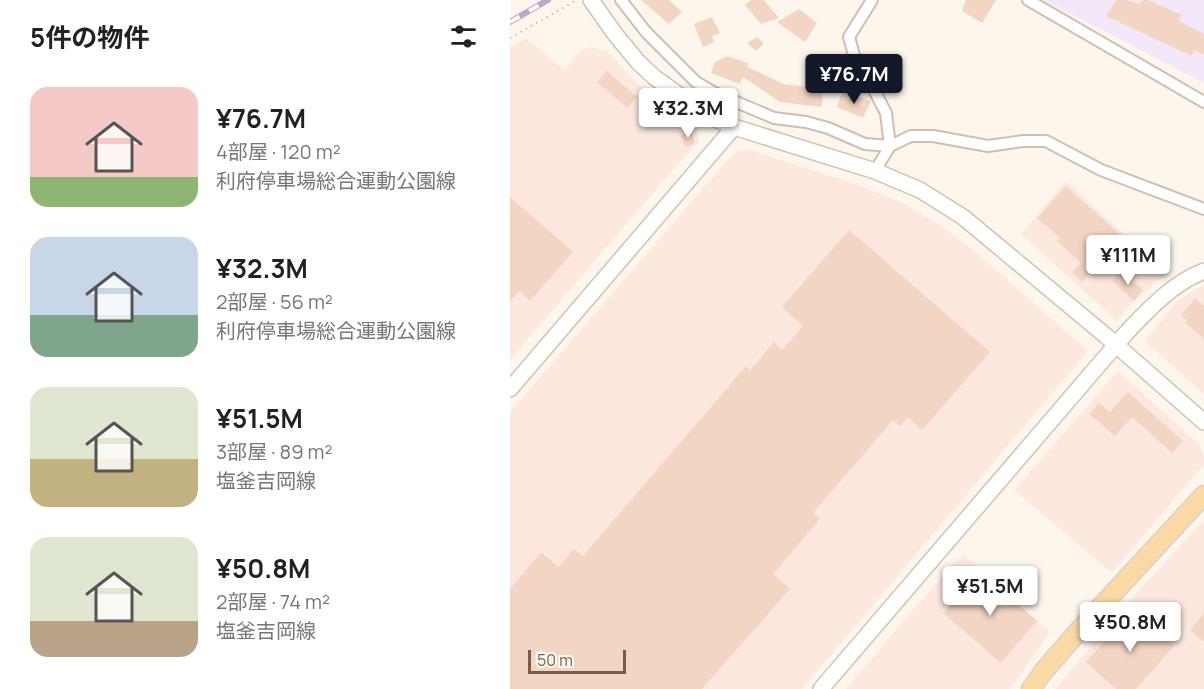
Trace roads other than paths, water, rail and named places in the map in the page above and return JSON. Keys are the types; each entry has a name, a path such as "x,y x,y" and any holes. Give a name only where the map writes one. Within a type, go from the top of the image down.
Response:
{"main road":[{"path":"1031,689 1082,627 1204,495"}],"street":[{"path":"591,0 632,55 654,77 710,117 734,128 876,171 920,190 963,217 1204,422"},
{"path":"621,0 646,32 696,82 715,93 774,118 806,122 828,128 865,144 890,146 911,136 933,136 988,146 1023,141 1046,141 1101,170 1204,209"},
{"path":"872,0 849,37 857,66 873,88 886,113 890,146 876,171"},
{"path":"1028,0 1204,102"},
{"path":"510,389 734,128"},
{"path":"821,689 1144,314 1180,284 1204,271"}],"railway":[{"path":"510,22 548,0"}]}
